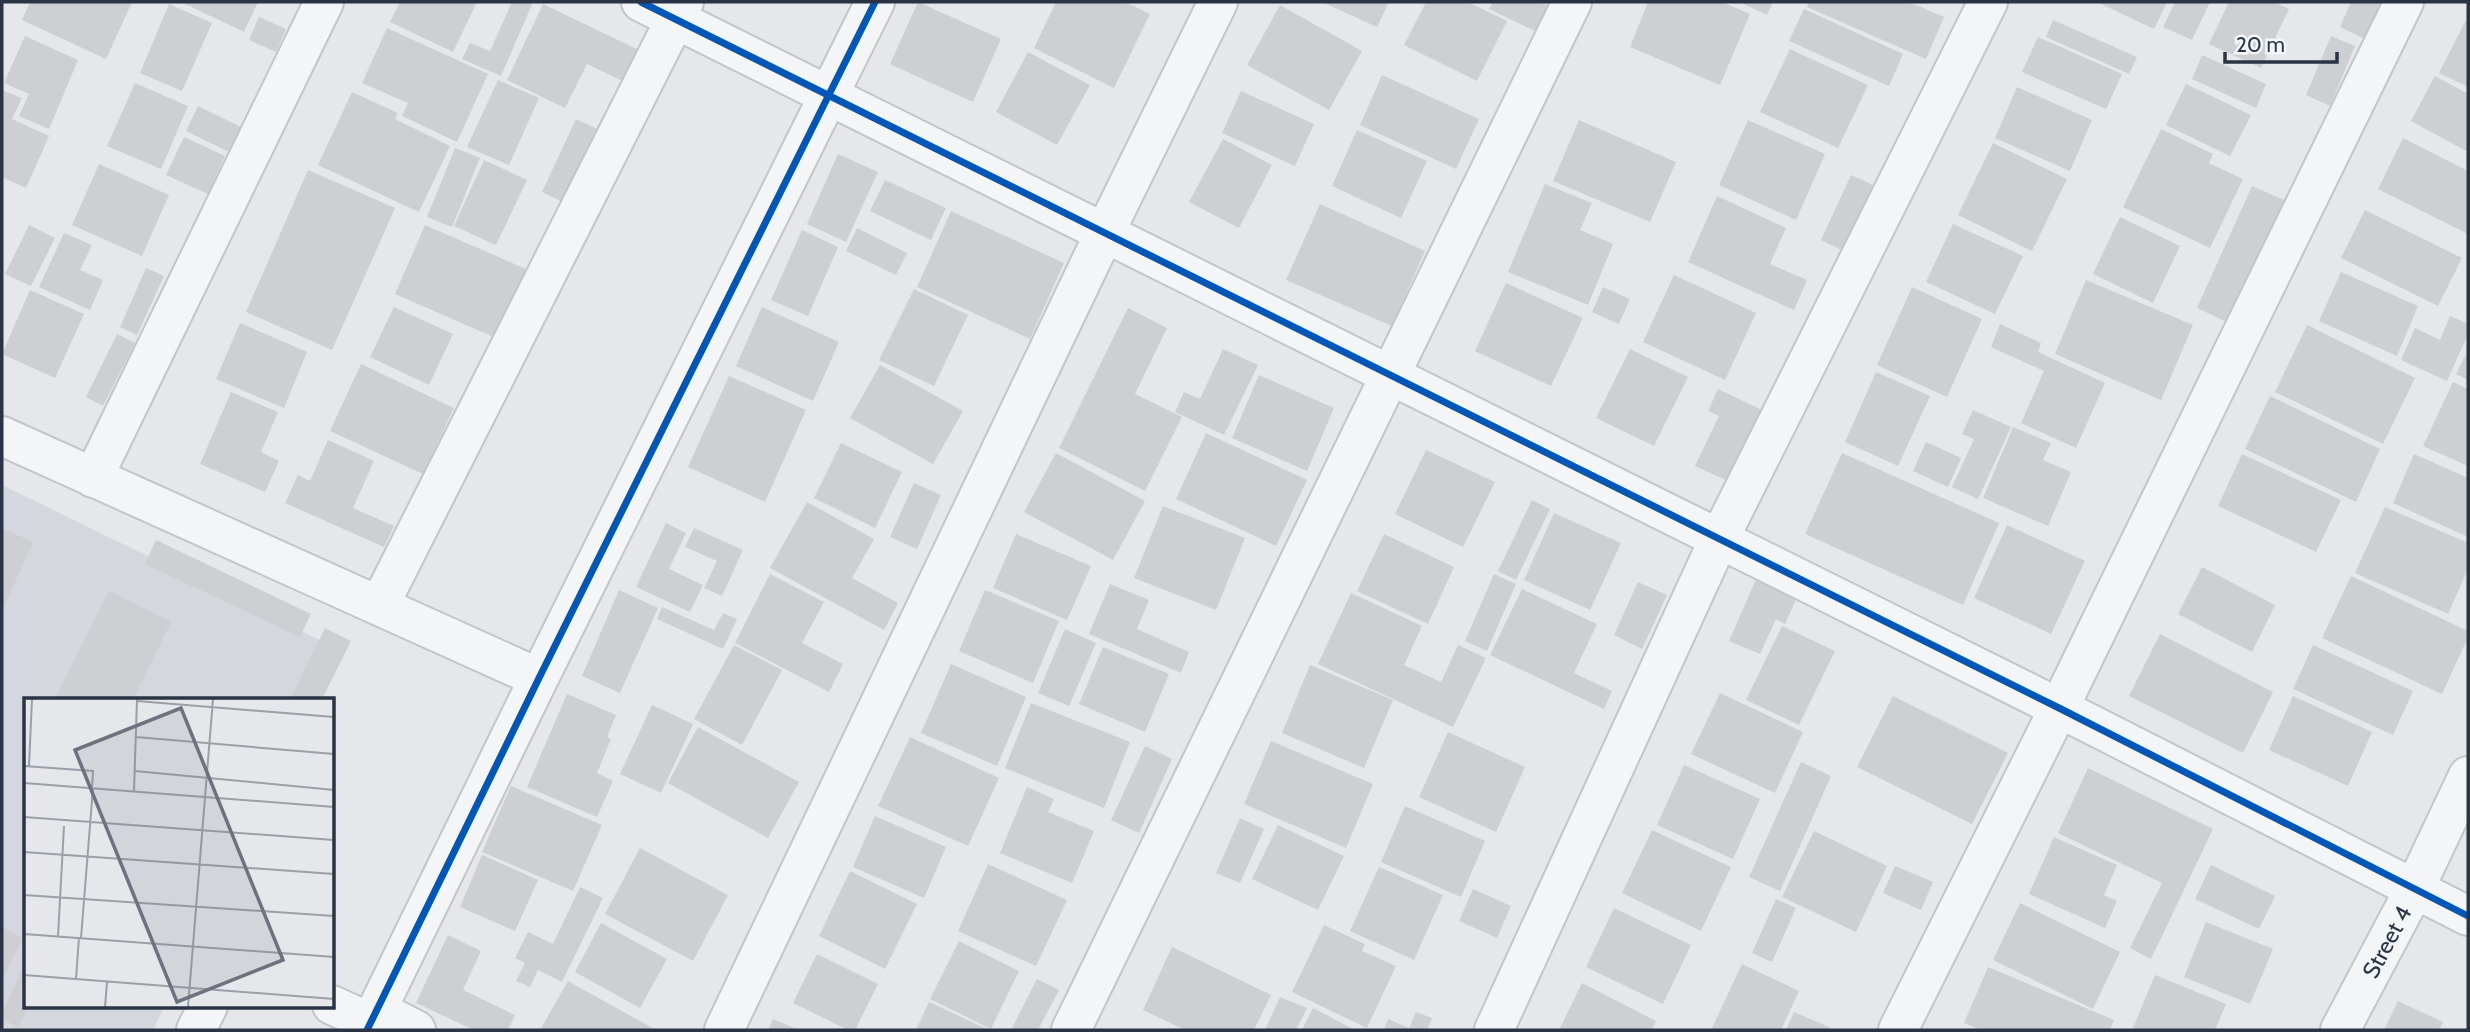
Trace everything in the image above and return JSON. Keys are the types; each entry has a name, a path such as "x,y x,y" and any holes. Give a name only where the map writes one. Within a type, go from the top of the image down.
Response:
{"street":[{"path":"93,478 324,2"},
{"path":"641,2 680,10 828,95 2059,708 2468,916"},
{"path":"371,1021 875,2"},
{"path":"724,1030 1105,232 1218,2"},
{"path":"1071,1030 1572,2"},
{"path":"1494,1030 1719,539 1988,2"},
{"path":"1898,1030 2059,708 2404,2"},
{"path":"379,606 680,10"},
{"path":"2,436 539,678"},
{"name":"Street 4","path":"2340,1030 2414,890 2468,776"},
{"path":"334,1006 371,1021 416,1030"},
{"path":"196,1030 208,1007"}],"shaded area":[{"path":"2,485 338,649 314,698 24,698 24,1007 164,1007 153,1030 2,1030"}],"building":[{"path":"30,2 132,2 106,59 22,20"},
{"path":"181,2 258,2 244,32"},
{"path":"400,2 477,2 453,52 390,22"},
{"path":"512,2 533,2 501,76 462,59 470,43 490,51"},
{"path":"918,2 1001,39 973,102 890,64"},
{"path":"1056,2 1125,2 1150,14 1114,88 1034,48"},
{"path":"1322,2 1389,2 1377,27"},
{"path":"1426,2 1468,2 1507,21 1477,81 1404,45"},
{"path":"1493,2 1541,2 1550,6 1537,32 1489,9"},
{"path":"1648,2 1722,2 1750,14 1720,85 1630,47"},
{"path":"1739,2 1773,2 1767,15"},
{"path":"1809,2 1909,2 1944,17 1926,59 1807,7"},
{"path":"2097,2 2167,2 2154,29"},
{"path":"2175,2 2210,2 2192,40 2163,27"},
{"path":"2229,2 2274,2 2289,9 2261,68 2209,44"},
{"path":"2351,2 2384,2 2367,40 2340,27"},
{"path":"169,4 212,23 182,91 140,73"},
{"path":"543,4 645,53 629,84 587,64 565,108 507,80"},
{"path":"1280,5 1362,51 1329,110 1247,65"},
{"path":"1804,9 1903,54 1889,86 1789,41"},
{"path":"259,17 286,29 276,52 249,40"},
{"path":"2053,20 2137,57 2129,74 2046,37"},
{"path":"2466,20 2468,21 2468,87 2439,73"},
{"path":"387,28 488,74 457,142 402,116 408,103 362,83"},
{"path":"25,36 78,60 49,129 19,116 29,94 4,83"},
{"path":"2331,36 2355,46 2330,106 2306,95"},
{"path":"2038,37 2122,74 2106,109 2022,72"},
{"path":"1790,49 1868,85 1838,148 1760,112"},
{"path":"1028,52 1090,85 1057,145 996,112"},
{"path":"2202,55 2266,84 2256,108 2192,79"},
{"path":"1382,75 1479,119 1456,169 1360,125"},
{"path":"2435,76 2468,94 2468,152 2411,121"},
{"path":"498,80 539,98 509,165 467,147"},
{"path":"135,83 188,106 161,169 107,146"},
{"path":"2186,84 2251,115 2230,156 2166,125"},
{"path":"2017,87 2092,120 2070,171 1995,138"},
{"path":"2,90 22,98 12,119 49,136 26,188 2,177"},
{"path":"1241,91 1314,124 1295,166 1222,133"},
{"path":"352,92 398,113 395,119 450,146 419,212 318,165"},
{"path":"198,106 243,128 231,153 186,131"},
{"path":"576,119 606,133 571,206 542,192"},
{"path":"1579,120 1676,162 1650,222 1553,181"},
{"path":"1748,120 1825,154 1796,220 1719,185"},
{"path":"2161,129 2213,154 2209,163 2243,179 2210,248 2123,207"},
{"path":"1357,130 1427,161 1401,218 1332,186"},
{"path":"184,137 225,156 208,194 166,175"},
{"path":"2403,138 2468,171 2468,234 2378,189"},
{"path":"1223,139 1272,165 1239,228 1189,202"},
{"path":"1993,143 2067,179 2032,251 1958,215"},
{"path":"455,148 480,158 452,227 427,217"},
{"path":"838,154 878,172 846,242 807,224"},
{"path":"484,160 527,180 496,245 454,226"},
{"path":"99,164 169,195 142,256 72,225"},
{"path":"308,170 395,208 332,350 246,312"},
{"path":"1851,175 1882,189 1852,255 1821,240"},
{"path":"885,180 946,208 931,240 870,211"},
{"path":"1545,184 1592,203 1580,230 1613,244 1588,305 1508,272"},
{"path":"2252,186 2284,200 2229,323 2197,308"},
{"path":"1717,196 1786,228 1770,264 1807,280 1794,310 1688,262"},
{"path":"1320,204 1425,251 1392,326 1286,280"},
{"path":"2365,210 2462,258 2438,306 2341,258"},
{"path":"951,211 1064,263 1030,339 917,287"},
{"path":"2120,217 2180,246 2153,303 2093,274"},
{"path":"1953,224 2023,256 1995,314 1926,282"},
{"path":"29,225 55,238 31,286 5,274"},
{"path":"425,225 526,269 496,338 395,294"},
{"path":"857,228 907,253 896,275 846,251"},
{"path":"802,230 838,247 808,316 771,300"},
{"path":"64,233 92,245 80,270 103,280 90,310 39,287"},
{"path":"146,268 164,276 137,335 120,327"},
{"path":"2341,272 2418,306 2397,356 2319,321"},
{"path":"1674,275 1756,313 1725,380 1643,342"},
{"path":"2086,280 2193,325 2161,400 2055,354"},
{"path":"1506,283 1583,318 1551,386 1475,351"},
{"path":"1603,287 1630,299 1619,324 1592,312"},
{"path":"1912,287 1982,319 1947,397 1877,365"},
{"path":"914,289 968,315 934,386 879,360"},
{"path":"30,290 84,314 55,378 2,354"},
{"path":"394,307 453,334 429,385 370,357"},
{"path":"762,307 839,342 813,401 736,366"},
{"path":"1128,308 1167,328 1135,394 1182,417 1145,491 1059,448"},
{"path":"2450,316 2468,324 2468,334 2447,381 2401,360 2415,328 2440,340"},
{"path":"240,323 307,352 284,408 216,379"},
{"path":"2000,324 2041,343 2038,352 2105,383 2076,448 2021,423 2044,371 1991,347"},
{"path":"2307,325 2415,378 2383,444 2275,392"},
{"path":"117,334 135,343 103,406 86,397"},
{"path":"1223,349 1258,365 1224,435 1175,412 1184,392 1200,399"},
{"path":"1630,349 1688,377 1654,446 1596,418"},
{"path":"2468,350 2468,380 2456,374"},
{"path":"361,364 454,408 423,474 330,431"},
{"path":"880,365 963,411 933,464 850,418"},
{"path":"1876,372 1930,396 1898,466 1845,442"},
{"path":"1259,375 1334,408 1307,471 1232,438"},
{"path":"729,376 806,410 765,502 688,467"},
{"path":"2453,382 2468,389 2468,466 2423,446"},
{"path":"1718,389 1762,410 1728,481 1695,466 1719,416 1708,411"},
{"path":"231,392 278,412 261,452 279,461 265,492 200,464"},
{"path":"2270,396 2380,449 2356,502 2245,449"},
{"path":"1973,410 2011,427 1978,499 1952,487 1974,439 1962,434"},
{"path":"2013,427 2051,443 2043,460 2071,472 2048,526 1983,498"},
{"path":"1206,433 1307,480 1276,546 1176,499"},
{"path":"328,440 374,461 353,508 394,526 384,547 285,503 298,475 310,481"},
{"path":"1926,442 1961,458 1948,487 1913,471"},
{"path":"841,443 902,472 875,528 814,498"},
{"path":"1426,450 1495,482 1463,547 1395,514"},
{"path":"1056,453 1145,501 1113,560 1024,512"},
{"path":"1842,453 1999,523 1963,605 1805,534"},
{"path":"2242,454 2341,500 2316,552 2218,506"},
{"path":"2414,454 2468,478 2468,537 2393,503"},
{"path":"914,483 941,495 917,549 890,537"},
{"path":"1532,500 1550,509 1516,580 1498,571"},
{"path":"807,502 874,539 852,578 898,603 884,630 770,568"},
{"path":"1163,506 1245,538 1216,610 1134,578"},
{"path":"2385,507 2468,543 2468,569 2448,614 2355,573"},
{"path":"1554,513 1621,543 1590,610 1524,580"},
{"path":"666,523 686,533 669,569 703,585 690,612 636,587"},
{"path":"2007,525 2085,561 2051,634 1974,598"},
{"path":"2,528 33,542 2,611"},
{"path":"694,528 743,550 722,596 704,588 717,561 685,547"},
{"path":"1016,534 1091,566 1067,620 993,588"},
{"path":"1384,534 1454,567 1428,624 1357,591"},
{"path":"156,540 311,614 300,637 145,564"},
{"path":"2202,567 2275,605 2252,652 2178,614"},
{"path":"770,574 824,602 802,643 843,664 829,692 735,643"},
{"path":"1494,574 1516,584 1487,651 1465,641"},
{"path":"2351,576 2468,631 2468,637 2442,694 2322,638"},
{"path":"1757,577 1798,595 1785,624 1776,619 1760,654 1729,641"},
{"path":"1638,582 1667,595 1642,649 1614,635"},
{"path":"1110,584 1149,600 1137,629 1189,652 1181,673 1089,634"},
{"path":"1522,589 1597,624 1574,673 1612,691 1604,709 1490,655"},
{"path":"619,590 658,608 620,693 582,676"},
{"path":"985,590 1059,621 1033,683 959,651"},
{"path":"109,591 171,622 133,698 56,698"},
{"path":"1351,593 1422,626 1404,665 1441,682 1458,645 1486,658 1453,727 1318,664"},
{"path":"662,607 714,630 723,613 737,619 723,649 657,619"},
{"path":"1782,626 1835,651 1799,725 1746,700"},
{"path":"325,628 351,641 322,698 290,698"},
{"path":"1065,629 1096,643 1069,706 1038,693"},
{"path":"2160,634 2273,692 2243,753 2129,696"},
{"path":"734,645 782,670 742,745 694,719"},
{"path":"2313,645 2413,691 2393,735 2293,689"},
{"path":"1103,647 1169,674 1145,732 1079,704"},
{"path":"951,664 1026,697 997,766 921,733"},
{"path":"1310,665 1393,700 1364,768 1282,733"},
{"path":"1720,693 1803,732 1775,793 1691,754"},
{"path":"567,694 616,715 607,737 611,739 597,773 613,781 597,817 527,787"},
{"path":"1893,696 2008,753 1972,824 1857,767"},
{"path":"2293,696 2372,732 2348,786 2269,750"},
{"path":"1031,703 1130,742 1104,808 1005,768"},
{"path":"652,705 693,724 661,793 620,774"},
{"path":"698,727 799,782 768,838 668,783"},
{"path":"1448,732 1525,767 1496,832 1419,797"},
{"path":"910,737 999,778 968,846 878,806"},
{"path":"1271,741 1373,784 1346,848 1244,804"},
{"path":"1145,746 1172,759 1139,833 1111,820"},
{"path":"1801,762 1831,776 1780,891 1749,877"},
{"path":"1684,765 1760,799 1733,859 1657,825"},
{"path":"2088,768 2213,829 2151,959 2130,948 2162,883 2058,833"},
{"path":"511,786 602,825 573,891 482,852"},
{"path":"1027,787 1054,799 1048,812 1094,831 1072,883 1000,853"},
{"path":"1405,806 1485,841 1461,897 1381,862"},
{"path":"875,816 946,847 924,898 853,867"},
{"path":"1240,818 1264,829 1240,883 1216,873"},
{"path":"1278,825 1344,856 1318,910 1252,879"},
{"path":"1652,830 1731,867 1701,931 1622,893"},
{"path":"1814,831 1887,866 1856,932 1782,897"},
{"path":"2054,837 2117,865 2104,895 2117,901 2105,928 2029,894"},
{"path":"640,848 728,895 693,961 605,914"},
{"path":"482,855 538,880 515,931 460,907"},
{"path":"988,864 1067,900 1036,966 958,931"},
{"path":"2211,865 2275,896 2259,929 2195,899"},
{"path":"1895,866 1933,882 1921,910 1883,893"},
{"path":"1379,867 1443,895 1414,960 1350,931"},
{"path":"850,871 917,904 885,969 819,936"},
{"path":"580,887 603,898 562,982 538,970 530,987 516,981 525,963 515,958 528,932 553,944"},
{"path":"1473,889 1511,906 1497,938 1459,921"},
{"path":"1776,899 1796,908 1772,962 1752,953"},
{"path":"2020,903 2120,952 2093,1009 1993,960"},
{"path":"1614,908 1691,945 1663,1004 1586,967"},
{"path":"2206,922 2273,949 2250,1004 2184,977"},
{"path":"601,923 667,959 640,1008 575,972"},
{"path":"1324,925 1365,944 1362,951 1396,966 1367,1028 1292,992"},
{"path":"2,927 23,938 2,979"},
{"path":"448,935 481,951 463,990 515,1015 508,1030 474,1030 416,1003"},
{"path":"959,941 1019,971 991,1029 930,999"},
{"path":"1172,947 1271,995 1254,1030 1185,1030 1143,1010"},
{"path":"817,954 878,984 855,1030 848,1030 793,1003"},
{"path":"1742,964 1799,991 1781,1030 1711,1030"},
{"path":"24,965 24,1007 28,1007 18,1027 2,1019 2,1013"},
{"path":"1988,967 2114,1020 2110,1030 1981,1030 1964,1023"},
{"path":"2155,975 2226,1004 2215,1030 2133,1028"},
{"path":"1037,979 1059,990 1038,1030 1011,1030"},
{"path":"568,981 656,1030 540,1030"},
{"path":"1582,983 1656,1021 1652,1030 1559,1030"},
{"path":"1280,997 1307,1008 1296,1030 1265,1030"},
{"path":"2398,1001 2443,1022 2439,1030 2384,1030"},
{"path":"929,1002 989,1030 916,1030"},
{"path":"1313,1008 1355,1030 1302,1030"},
{"path":"1416,1012 1432,1018 1427,1030 1384,1030 1388,1019 1409,1028"},
{"path":"1794,1012 1829,1027 1828,1030 1786,1030"},
{"path":"773,1019 799,1030 768,1030"}],"cycle path":[{"path":"641,2 2059,708 2468,916"},
{"path":"367,1030 875,2"}]}
